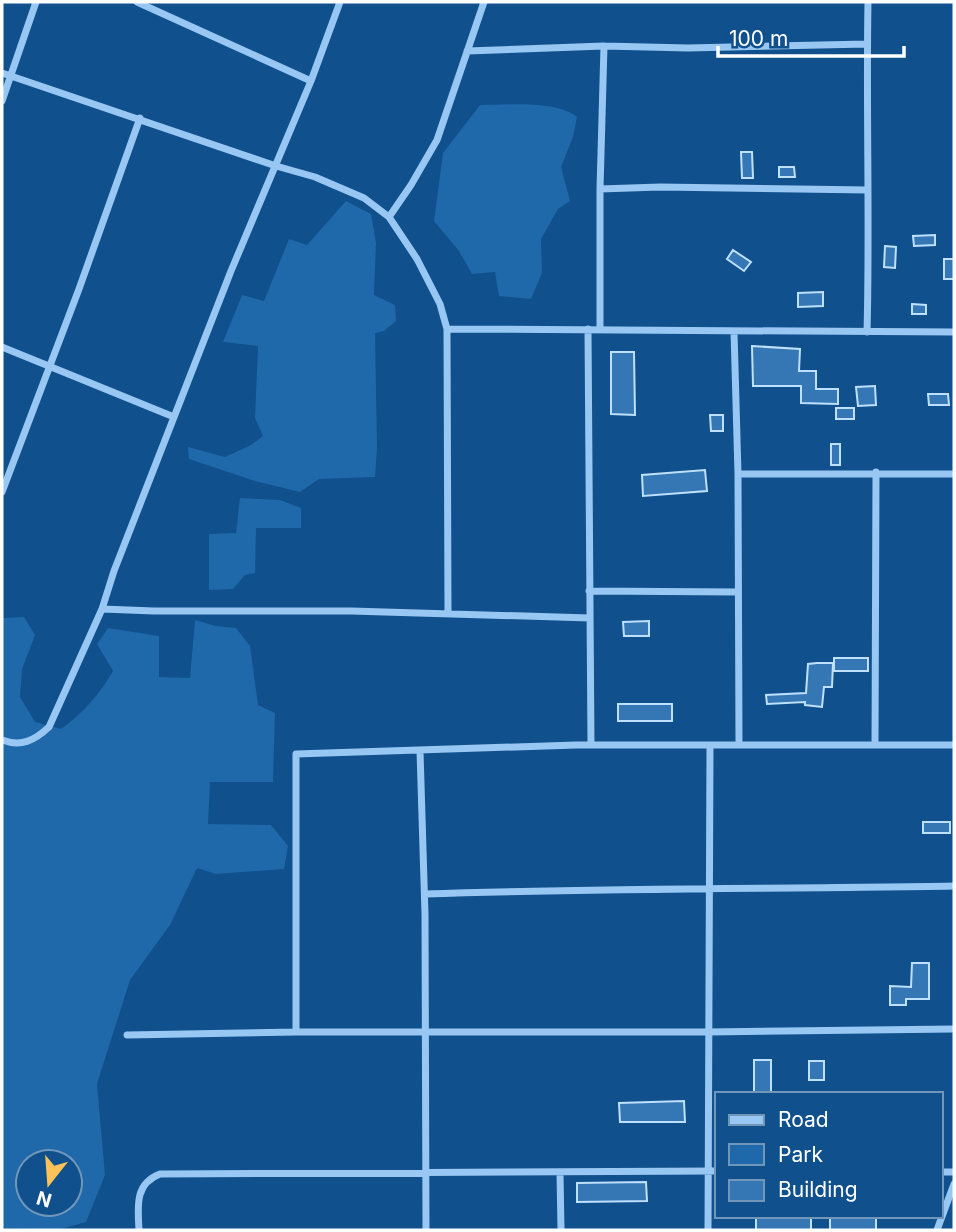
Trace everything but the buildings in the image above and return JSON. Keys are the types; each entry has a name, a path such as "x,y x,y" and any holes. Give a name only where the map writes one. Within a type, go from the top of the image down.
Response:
{"street":[{"path":"2,101 36,2"},
{"path":"137,2 311,81"},
{"path":"2,740 27,743 48,727 102,609 114,570 231,271 311,81 340,2"},
{"path":"389,217 437,140 484,2"},
{"path":"867,332 870,230 868,2"},
{"path":"467,51 604,46 688,48 867,44"},
{"path":"600,329 604,46"},
{"path":"2,73 349,190 389,217 430,282 447,329 448,613"},
{"path":"2,492 140,118"},
{"path":"600,189 660,187 868,190"},
{"path":"447,329 954,332"},
{"path":"588,329 591,745"},
{"path":"734,331 738,474 739,745"},
{"path":"2,346 174,417"},
{"path":"875,745 876,472"},
{"path":"738,474 954,474"},
{"path":"589,591 737,592"},
{"path":"102,609 448,613 590,618"},
{"path":"296,1032 296,754 591,745 954,745"},
{"path":"708,1230 712,1171 708,1032 710,746"},
{"path":"420,751 425,894 426,1230"},
{"path":"425,894 573,889 954,886"},
{"path":"127,1035 954,1029"},
{"path":"139,1230 138,1198 142,1186 150,1178 160,1174 712,1171"},
{"path":"560,1172 561,1230"},
{"path":"942,1216 954,1184"}],"green space":[{"path":"480,105 544,106 557,108 577,117 573,137 561,167 570,201 558,209 541,239 542,273 531,299 499,296 495,272 472,274 459,251 434,221 443,153"},
{"path":"346,201 371,214 376,243 374,295 395,305 396,321 384,331 375,333 375,477 319,479 300,492 255,481 189,459 188,447 225,457 263,436 255,418 258,346 223,342 242,295 264,301 289,239 307,245"},
{"path":"240,498 280,500 301,508 301,528 256,528 255,573 245,575 233,589 209,590 209,534 236,533"},
{"path":"24,617 35,635 22,669 20,697 35,722 61,729 90,703 113,671 97,644 108,628 159,636 159,677 190,678 195,620 236,628 250,646 258,705 275,713 273,782 210,782 208,824 271,825 288,846 284,869 216,874 197,868 170,925 130,980 97,1084 105,1175 86,1222 58,1230 2,1228 2,618"}]}
